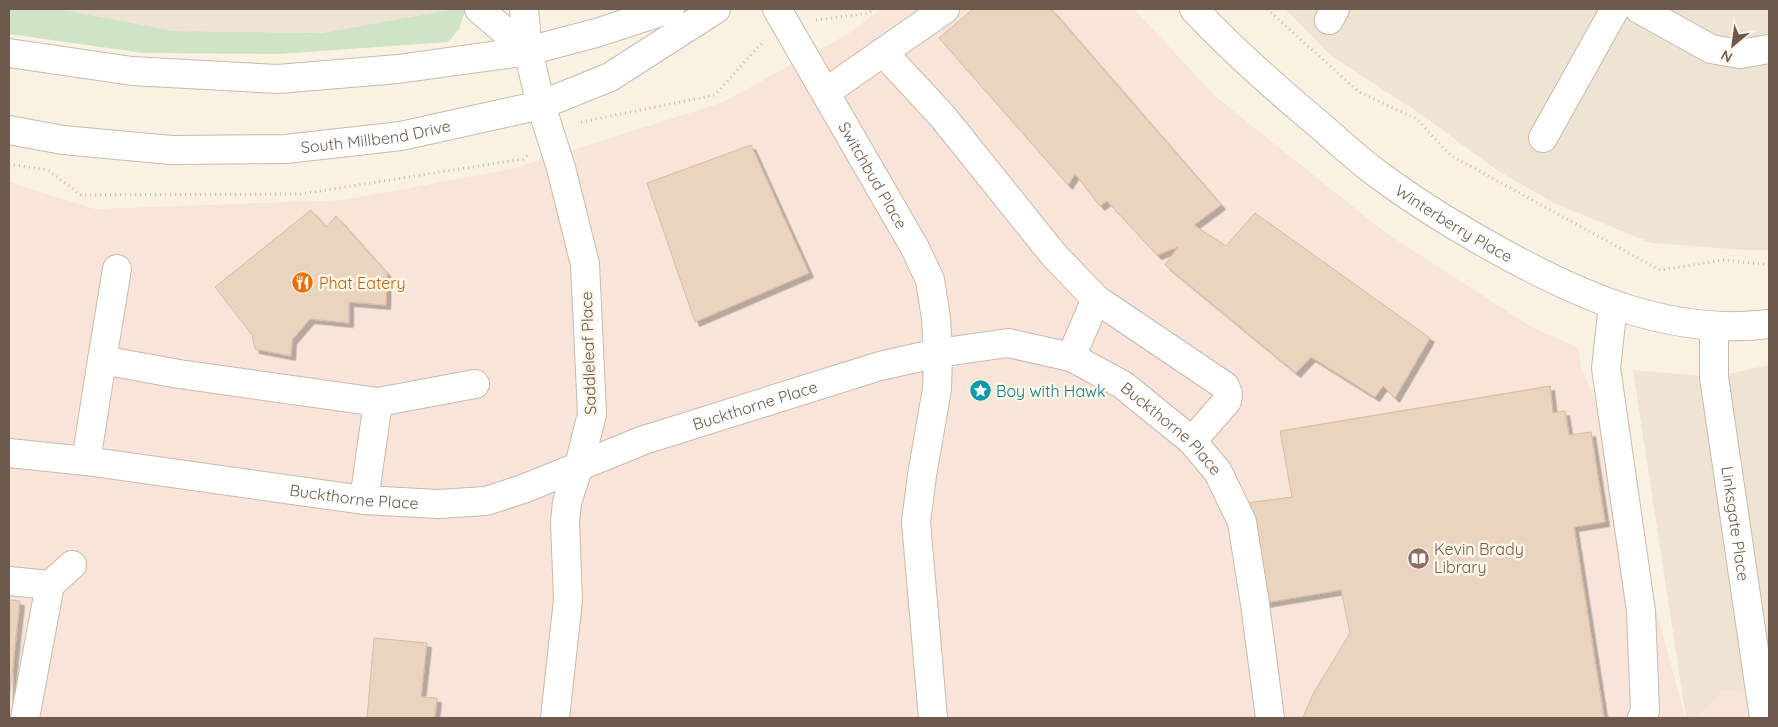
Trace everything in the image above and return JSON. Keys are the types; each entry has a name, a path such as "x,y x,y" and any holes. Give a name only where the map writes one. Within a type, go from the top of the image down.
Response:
{"street":[{"path":"479,9 528,51"},
{"name":"Saddleleaf Place","path":"524,9 528,51 541,105 561,168 585,264 592,414 579,466 567,502 565,516 568,600 555,718"},
{"path":"9,53 132,71 278,79 398,69 528,51 596,33 670,9"},
{"name":"South Millbend Drive","path":"9,130 64,140 171,150 286,149 401,136 541,105 610,77 716,9"},
{"name":"Switchbud Place","path":"777,9 915,248 930,280 936,318 938,353 937,389 916,522 933,718"},
{"path":"826,92 945,9"},
{"name":"Winterberry Place","path":"1194,9 1215,32 1272,85 1378,175 1456,227 1533,270 1603,302 1659,319 1714,327 1769,324"},
{"path":"1543,138 1615,9"},
{"path":"1638,9 1711,49 1740,54 1769,49"},
{"path":"883,52 943,117 1053,254 1096,299 1225,386 1228,394 1227,401 1192,441"},
{"path":"86,461 117,269"},
{"path":"1071,357 1096,299"},
{"path":"1613,305 1606,368 1641,611 1645,711 1642,718"},
{"name":"Linksgate Place","path":"1714,327 1714,377 1764,718"},
{"name":"Buckthorne Place","path":"9,454 86,461 364,500 438,504 486,501 523,489 654,437 880,366 938,353 1008,343 1071,357 1123,385 1192,441 1218,472 1242,522 1270,718"},
{"path":"102,360 179,374 378,402 475,384"},
{"path":"364,500 378,402"},
{"path":"25,718 50,585 72,564"},
{"path":"9,581 50,585"}],"path":[{"path":"1267,9 1359,92 1417,120 1450,155 1660,270 1724,260 1769,265"}],"shaded area":[{"path":"59,9 454,9 322,33 174,31"},
{"path":"881,9 1134,9 1216,97 1386,233 1533,328 1578,347 1581,367 1610,435 1685,718 9,718 9,182 95,209 345,200 512,169 721,103 848,34"},
{"path":"1285,9 1769,9 1769,250 1651,243 1556,204 1498,171 1422,115 1330,55"},
{"path":"1769,365 1769,690 1760,693 1722,691 1696,718 1686,718 1633,370 1714,377"},
{"path":"1722,691 1760,693 1766,718 1696,718"}],"green space":[{"path":"9,9 59,9 174,31 322,33 454,9 466,9 459,29 448,42 278,54 144,53 9,34"}],"building":[{"path":"973,9 1051,9 1221,205 1194,225 1226,246 1255,213 1430,338 1395,398 1383,386 1375,397 1311,357 1296,373 1165,265 1178,247 1157,255 1107,201 1100,206 1075,174 1068,185 939,38"},
{"path":"751,145 809,273 695,322 647,183"},
{"path":"311,210 326,227 336,216 387,273 386,305 349,302 349,323 310,319 292,340 291,356 255,349 252,335 215,287"},
{"name":"Kevin Brady Library","path":"1550,386 1553,413 1565,411 1569,435 1591,432 1605,522 1574,527 1604,718 1303,718 1313,694 1350,633 1341,590 1264,603 1247,503 1292,497 1280,431"},
{"path":"9,600 20,601 9,701"},
{"path":"374,638 427,643 421,697 437,698 435,718 367,718"}],"place":[{"name":"Phat Eatery","path":"303,283"},
{"name":"Boy with Hawk","path":"980,391"},
{"name":"Kevin Brady Library","path":"1418,558"}]}
